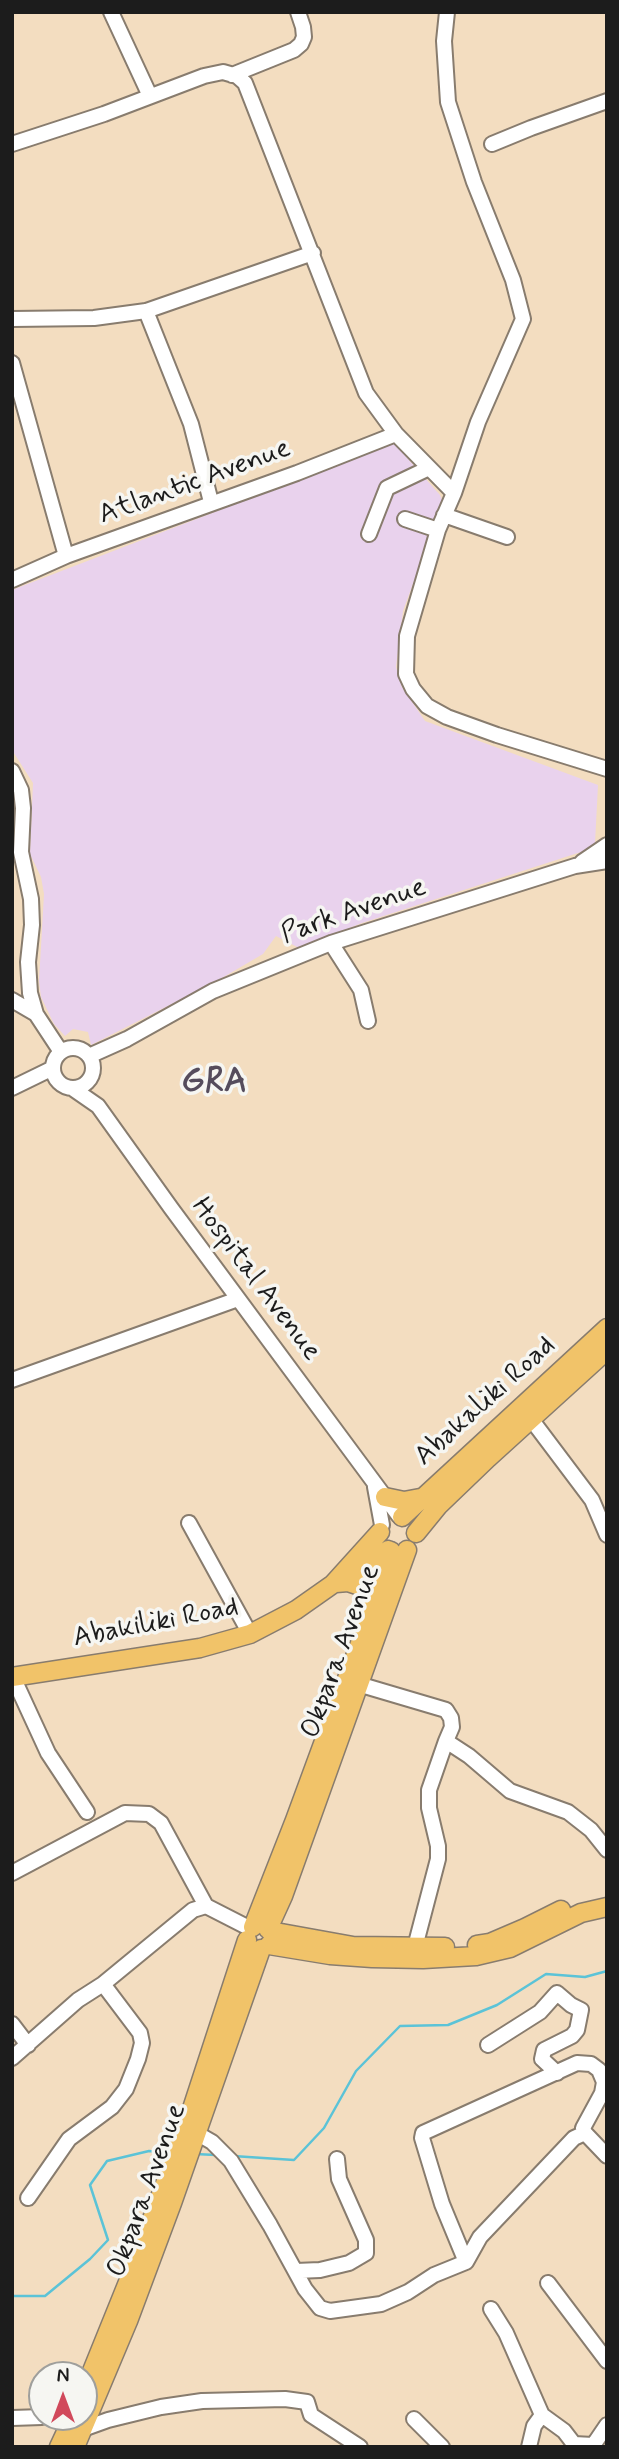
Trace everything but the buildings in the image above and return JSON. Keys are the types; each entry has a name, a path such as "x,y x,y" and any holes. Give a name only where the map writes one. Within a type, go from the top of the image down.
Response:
{"main road":[{"name":"Abakaliki Road","path":"416,1533 438,1506 531,1419 607,1328"},
{"name":"Abakaliki Road","path":"400,1516 564,1377 607,1350"},
{"path":"380,1489 404,1501 420,1498"},
{"path":"400,1516 413,1524 416,1533 414,1544 396,1550 335,1582 389,1518 400,1516"},
{"path":"381,1528 382,1544 396,1550"},
{"name":"Okpara Avenue","path":"98,2382 128,2320 260,1936 283,1896 373,1608 396,1550"},
{"name":"Okpara Avenue","path":"338,1719 358,1684 396,1550"},
{"path":"335,1582 356,1584 366,1592 373,1608"},
{"name":"Abakiliki Road","path":"12,1677 200,1648 250,1634 296,1610 335,1582"},
{"path":"260,1936 353,1946 469,1946 490,1943 579,1901 607,1896"},
{"path":"260,1936 330,1955 432,1959 476,1956 510,1948 581,1913 607,1907"},
{"name":"Okpara Avenue","path":"96,2361 186,2145"}],"street":[{"path":"111,12 150,96"},
{"path":"232,75 294,50 301,44 304,37 298,12"},
{"path":"447,12 444,41 448,102 474,182 513,280 523,319 478,422 454,493 438,530 407,636 405,665 412,689 427,706 447,717 607,769"},
{"path":"12,144 104,114 204,76 223,72 246,83 366,393 396,434 454,493"},
{"path":"492,144 607,101"},
{"path":"12,319 94,318 146,311 313,253"},
{"path":"146,311 191,424 211,502"},
{"path":"12,363 66,556"},
{"name":"Atlantic Avenue","path":"12,580 66,556 297,473 396,434"},
{"path":"369,534 387,488 429,468"},
{"path":"444,514 507,537"},
{"path":"405,519 438,530"},
{"path":"12,771 21,790 23,808 16,849 31,899 30,993 36,1014 61,1052"},
{"path":"575,866 607,845"},
{"name":"Park Avenue","path":"127,1039 213,991 331,943 575,866 607,861"},
{"path":"331,943 361,990 369,1021"},
{"path":"12,1000 36,1014"},
{"path":"89,1056 127,1039"},
{"path":"72,1088 84,1085 127,1039"},
{"path":"78,1048 89,1056 98,1106 72,1088 63,1086 54,1074 55,1058 61,1052 78,1048"},
{"path":"12,1088 54,1074"},
{"name":"Hospital Avenue","path":"98,1106 400,1516"},
{"path":"12,1380 238,1298"},
{"path":"531,1419 592,1500 607,1535"},
{"path":"380,1489 381,1528"},
{"path":"189,1523 250,1634"},
{"path":"12,1677 48,1753 87,1812"},
{"path":"358,1684 446,1710 451,1718 452,1727 429,1790 429,1808 438,1846 438,1859 415,1947"},
{"path":"446,1741 469,1756 510,1791 568,1812 591,1830 607,1850"},
{"path":"12,1873 125,1813 149,1814 161,1823 206,1906 260,1936"},
{"path":"12,2058 78,2000 103,1984 193,1910 206,1906"},
{"path":"28,2198 69,2139 112,2107 126,2088 138,2059 142,2043 140,2033 103,1984"},
{"path":"488,2045 540,2012 557,1993 581,2010 578,2030 572,2036 544,2050 542,2059 558,2073"},
{"path":"12,2024 28,2045"},
{"path":"466,2262 442,2204 422,2138 423,2133 577,2063 591,2064 599,2070 604,2082 602,2093 583,2128 607,2156"},
{"path":"186,2145 225,2155 312,2298 320,2308 330,2311 381,2304 408,2292 434,2275 466,2262 480,2237 574,2137 585,2133"},
{"path":"296,2271 320,2270 349,2263 366,2253 366,2240 339,2179 337,2159"},
{"path":"548,2283 607,2361"},
{"path":"491,2309 506,2333 542,2415 564,2431 574,2444 593,2446 607,2425"},
{"path":"98,2421 161,2407 202,2402 285,2399 307,2402 311,2415 360,2447"},
{"path":"529,2447 534,2426 542,2415"},
{"path":"414,2418 442,2447"}],"shaded area":[{"path":"394,443 440,495 443,502 403,611 396,667 402,687 425,721 598,785 595,843 584,851 362,923 299,948 276,936 263,954 215,982 91,1045 88,1032 73,1029 65,1036 54,1024 41,997 39,981 44,894 41,877 30,854 33,783 12,750 12,590"}],"waterway":[{"path":"233,2156 294,2160 324,2128 356,2071 400,2026 448,2025 497,2005 546,1974 585,1977 607,1971"},
{"path":"12,2296 45,2296 90,2259 108,2240 90,2185 107,2161 149,2151 171,2153"},
{"path":"195,2154 216,2155"}],"district":[{"name":"GRA","path":"214,1084"}]}
